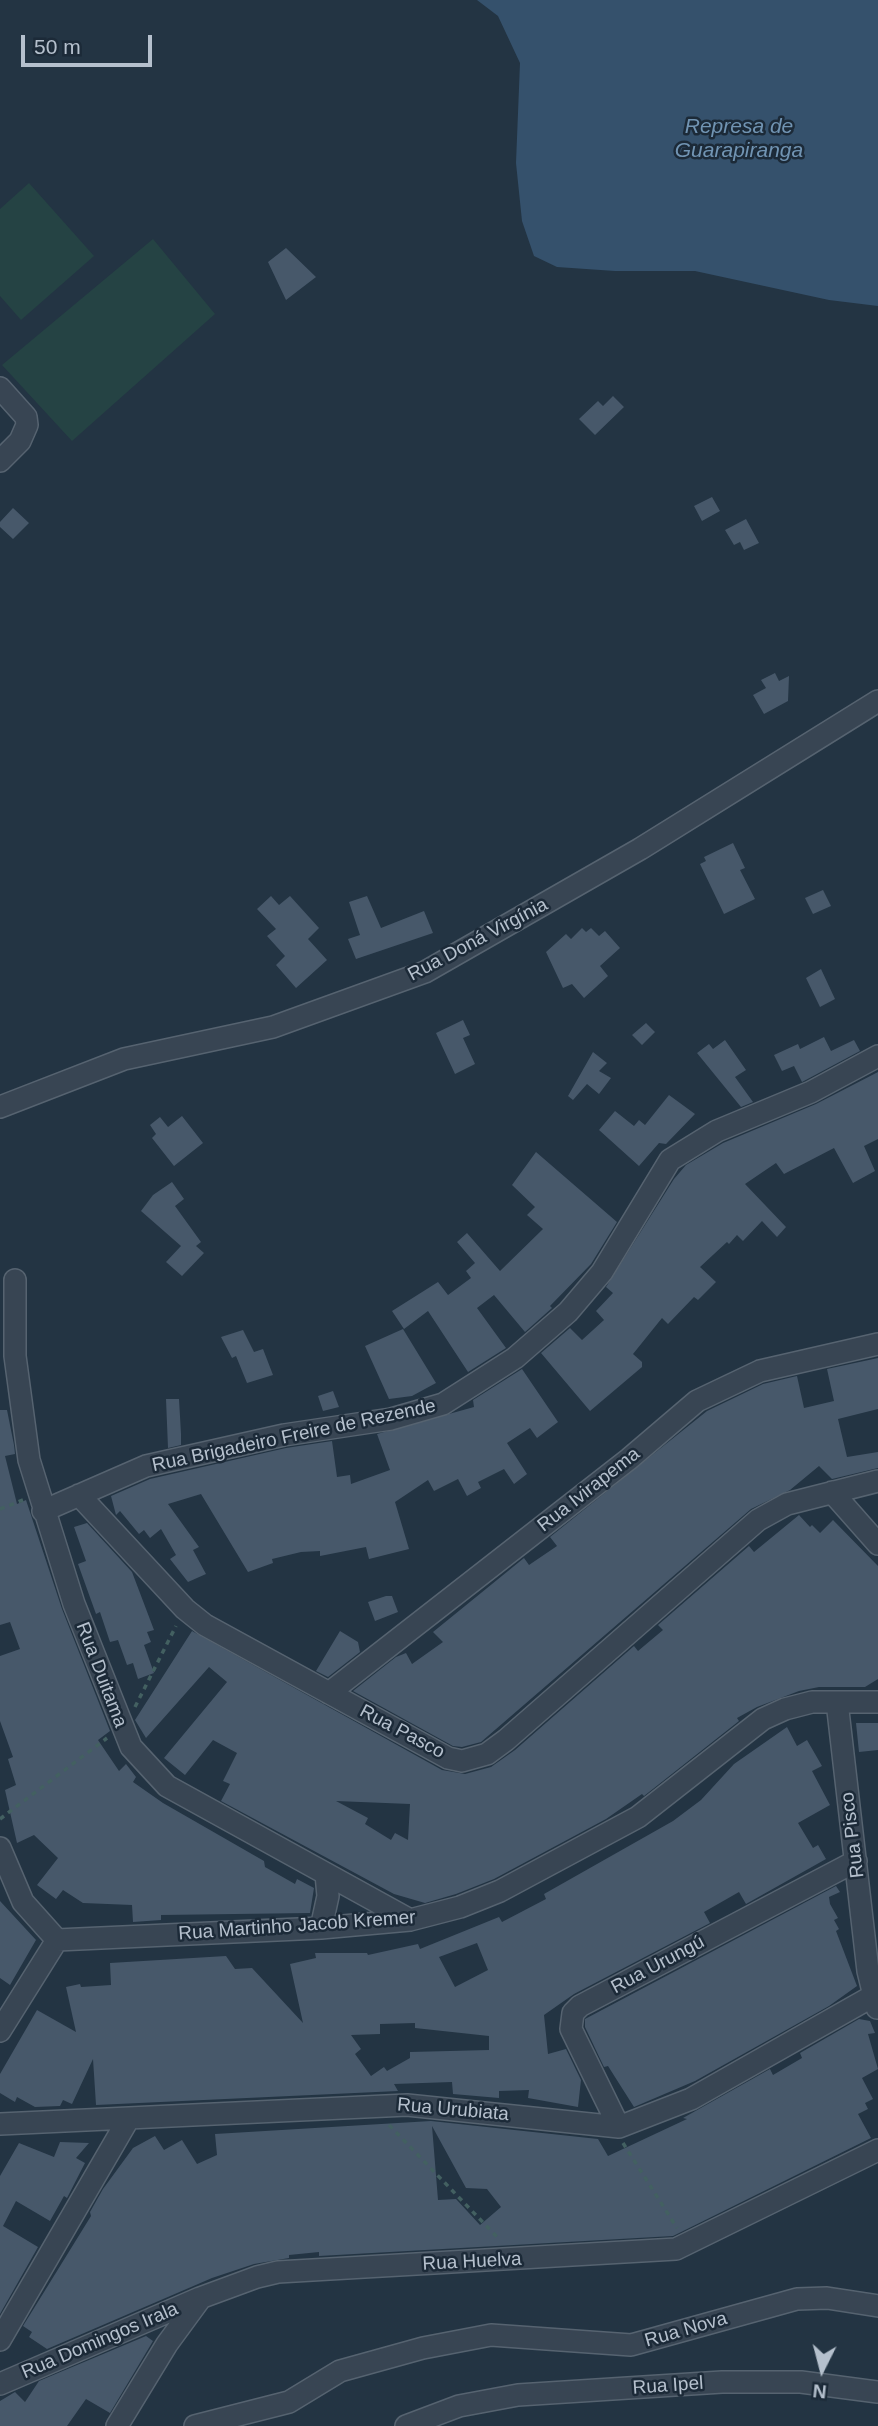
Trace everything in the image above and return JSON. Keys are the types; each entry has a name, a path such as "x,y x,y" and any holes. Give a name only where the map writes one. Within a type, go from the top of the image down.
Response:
{"street":[{"path":"0,388 26,416 27,425 20,441 0,461"},
{"name":"Rua Doná Virgínia","path":"0,1107 124,1059 273,1027 425,972 640,849 878,701"},
{"name":"Rua Brigadeiro Freire de Rezende","path":"40,1503 79,1495 146,1466 284,1435 420,1413 466,1392 515,1358 568,1312 602,1272 670,1160 717,1130 811,1092 878,1056"},
{"name":"Rua Duitama","path":"15,1280 18,1401 40,1503 121,1727 139,1758 167,1786 410,1920"},
{"name":"Rua Ivirapema","path":"329,1693 629,1459 697,1401 760,1371 878,1344"},
{"name":"Rua Pasco","path":"79,1495 186,1609 239,1646 448,1759 474,1760 506,1740 758,1520 787,1504 878,1481"},
{"path":"832,1492 878,1544"},
{"name":"Rua Martinho Jacob Kremer","path":"57,1940 321,1928 410,1920 460,1907 500,1891 591,1844 667,1796 763,1719 785,1709 812,1702 878,1702"},
{"name":"Rua Pisco","path":"837,1702 876,2003"},
{"path":"0,1848 23,1902 57,1940 0,2031"},
{"name":"Rua Urungú","path":"620,2127 571,2029 573,2014 580,2006 856,1861"},
{"path":"321,1928 328,1896 326,1874"},
{"name":"Rua Urubiata","path":"0,2124 370,2105 476,2110 620,2127 691,2099 876,2003"},
{"path":"0,2340 129,2118"},
{"name":"Rua Huelva","path":"201,2298 278,2272 661,2252 687,2244 878,2150"},
{"path":"117,2426 167,2344 201,2298"},
{"name":"Rua Domingos Irala","path":"0,2384 201,2298"},
{"name":"Rua Nova","path":"195,2426 289,2402 341,2371 423,2348 491,2335 631,2345 797,2299 827,2298 878,2306"},
{"name":"Rua Ipel","path":"406,2426 459,2406 518,2395 722,2382 801,2382 878,2392"}],"path":[{"path":"0,1509 40,1503"},
{"path":"370,2105 518,2260"},
{"path":"620,2127 625,2148 687,2244"}],"green space":[{"path":"29,183 94,256 21,320 0,296 0,209"},
{"path":"153,239 215,314 72,441 2,365"}],"water":[{"name":"Represa de Guarapiranga","path":"477,0 878,0 878,306 829,300 695,271 615,271 557,267 534,256 522,221 516,163 520,63 498,16"}],"building":[{"path":"286,248 316,277 286,300 268,262"},
{"path":"613,396 624,407 595,435 579,419 598,401 603,406"},
{"path":"712,497 720,511 702,521 694,506"},
{"path":"13,508 29,523 13,539 0,527 0,522"},
{"path":"746,519 759,543 744,550 740,542 734,545 725,530"},
{"path":"775,673 779,681 789,676 788,701 764,714 753,695 766,688 761,680"},
{"path":"733,843 745,868 740,870 755,899 724,914 700,864 706,861 704,857"},
{"path":"823,890 831,906 813,914 805,898"},
{"path":"271,896 279,905 290,896 319,928 308,939 327,960 296,988 276,965 285,956 267,936 276,929 257,909"},
{"path":"367,896 381,928 424,911 433,933 356,959 348,939 360,935 349,902"},
{"path":"582,928 586,932 591,928 599,936 605,931 620,948 600,966 608,976 584,998 572,984 563,988 546,952 566,934 571,939"},
{"path":"821,969 835,999 820,1007 806,978"},
{"path":"463,1020 470,1035 463,1038 475,1064 455,1074 436,1033"},
{"path":"646,1023 655,1032 642,1045 632,1035"},
{"path":"824,1037 831,1051 854,1040 860,1051 802,1082 794,1066 782,1071 774,1055 798,1044 800,1049"},
{"path":"725,1040 746,1070 735,1077 753,1102 741,1107 697,1053 709,1044 713,1049"},
{"path":"593,1052 607,1063 599,1071 611,1078 599,1094 587,1084 573,1100 568,1096"},
{"path":"878,1072 878,1139 864,1146 875,1171 853,1183 834,1148 784,1174 776,1163 745,1184 786,1227 777,1237 762,1221 743,1241 737,1235 700,1267 716,1282 698,1300 694,1297 668,1324 662,1318 633,1354 642,1362 642,1367 590,1411 541,1353 570,1328 582,1340 604,1320 596,1311 613,1293 606,1287 674,1179 686,1165 723,1143 816,1104"},
{"path":"669,1095 695,1114 666,1144 659,1143 639,1166 599,1130 615,1111 634,1126 639,1120 645,1125"},
{"path":"182,1116 203,1143 174,1166 152,1138 156,1134 150,1125 160,1117 168,1127"},
{"path":"536,1152 617,1222 591,1264 550,1306 552,1308 525,1332 494,1295 477,1308 506,1348 468,1372 428,1311 404,1329 392,1311 438,1282 448,1295 471,1278 466,1271 475,1263 457,1242 467,1233 500,1271 543,1229 527,1215 535,1207 512,1185"},
{"path":"172,1182 184,1199 175,1206 201,1242 196,1246 204,1253 182,1276 166,1262 181,1246 141,1211 153,1195"},
{"path":"403,1329 436,1383 412,1396 389,1399 365,1346"},
{"path":"243,1330 254,1352 263,1349 273,1375 247,1383 236,1356 232,1358 221,1337"},
{"path":"878,1358 878,1409 838,1419 847,1457 878,1452 878,1468 832,1479 819,1466 790,1490 751,1509 481,1742 462,1747 453,1746 353,1691 396,1657 406,1653 412,1664 443,1642 433,1632 524,1558 529,1565 557,1546 550,1537 707,1411 763,1384 797,1376 804,1408 834,1401 827,1369"},
{"path":"522,1369 558,1422 537,1438 530,1428 507,1443 527,1474 514,1484 504,1469 478,1482 481,1488 467,1496 458,1479 434,1491 428,1480 395,1502 409,1549 369,1559 366,1547 320,1556 320,1551 301,1552 272,1559 273,1563 248,1572 201,1494 168,1504 199,1547 193,1550 206,1574 188,1582 170,1559 176,1555 161,1529 150,1538 144,1530 139,1534 120,1511 116,1515 111,1496 150,1479 286,1448 332,1441 337,1477 350,1475 351,1484 390,1470 377,1434 474,1407 473,1400"},
{"path":"333,1391 339,1407 323,1411 318,1396"},
{"path":"166,1399 179,1399 181,1434 181,1445 168,1448"},
{"path":"0,1410 7,1410 14,1445 15,1454 5,1456 17,1504 26,1500 62,1609 110,1731 98,1740 119,1771 126,1764 136,1777 133,1782 163,1803 264,1861 265,1867 295,1884 297,1879 314,1888 310,1913 161,1915 161,1920 133,1922 132,1905 83,1903 63,1890 56,1899 37,1885 58,1858 34,1835 17,1843 5,1790 16,1785 8,1759 13,1757 0,1721 0,1656 20,1649 10,1622 0,1625"},
{"path":"799,1515 820,1533 833,1520 878,1566 878,1679 865,1687 819,1687 799,1691 757,1707 737,1718 739,1721 644,1796 642,1794 606,1819 494,1879 425,1903 394,1894 221,1801 230,1784 223,1781 237,1753 213,1740 185,1775 164,1758 227,1682 209,1667 146,1738 135,1720 192,1631 442,1770 465,1774 491,1767 515,1750 634,1646 638,1651 663,1630 658,1625 749,1546 754,1552","holes":["336,1801 410,1804 408,1840 395,1833 391,1840 365,1824 368,1818"]},
{"path":"87,1523 132,1572 154,1630 147,1632 151,1642 144,1645 154,1673 138,1679 133,1663 127,1665 118,1640 110,1642 100,1612 96,1614 78,1564 86,1561 74,1527"},
{"path":"392,1596 398,1612 375,1621 368,1602"},
{"path":"340,1631 358,1642 360,1652 328,1677 316,1671"},
{"path":"856,1723 878,1723 878,1750 859,1752"},
{"path":"787,1727 797,1746 807,1740 822,1766 812,1771 830,1805 798,1823 813,1848 818,1845 826,1859 746,1904 739,1892 704,1912 710,1923 574,1994 544,2015 548,2054 566,2049 581,2080 578,2107 528,2098 529,2090 499,2091 499,2098 453,2094 452,2082 394,2084 398,2091 96,2105 93,2059 72,2104 63,2100 60,2106 35,2107 17,2097 15,2102 0,2093 0,2074 37,2010 76,2032 66,1987 80,1984 81,1987 111,1985 110,1963 226,1956 235,1969 252,1968 303,2023 290,1964 316,1958 315,1953 368,1955 418,1944 420,1949 499,1917 502,1922 546,1899 544,1894 673,1821 701,1800 734,1764","holes":["477,1943 488,1970 455,1987 439,1957","415,2023 415,2028 489,2036 489,2050 410,2052 410,2058 387,2071 384,2067 371,2076 355,2054 361,2049 351,2035 380,2034 380,2024"]},
{"path":"836,1886 840,1892 829,1897 830,1904 838,1918 834,1920 839,1929 836,1931 857,1986 829,2006 695,2081 634,2107 608,2066 604,2067 585,2027 585,2019"},
{"path":"0,1901 36,1940 10,1985 0,1978"},
{"path":"859,2019 870,2021 875,2033 868,2034 878,2069 862,2078 873,2099 865,2103 868,2109 858,2114 871,2138 673,2236 319,2256 319,2252 289,2255 289,2258 254,2264 212,2278 47,2349 29,2337 32,2332 23,2326 91,2216 90,2212 103,2189 133,2148 155,2136 164,2150 182,2140 197,2164 217,2155 215,2134 431,2121 598,2139 608,2156 687,2119 683,2118 770,2069 773,2075 802,2058 800,2053","holes":["432,2126 466,2188 487,2189 501,2207 480,2225 456,2199 438,2200"]},
{"path":"60,2142 89,2143 76,2158 85,2163 67,2198 64,2196 50,2221 16,2201 3,2226 38,2247 0,2314 0,2176 19,2143 54,2157"},
{"path":"146,2336 153,2341 110,2413 86,2399 67,2426 0,2426 0,2401 15,2392 25,2402 39,2381"}]}
